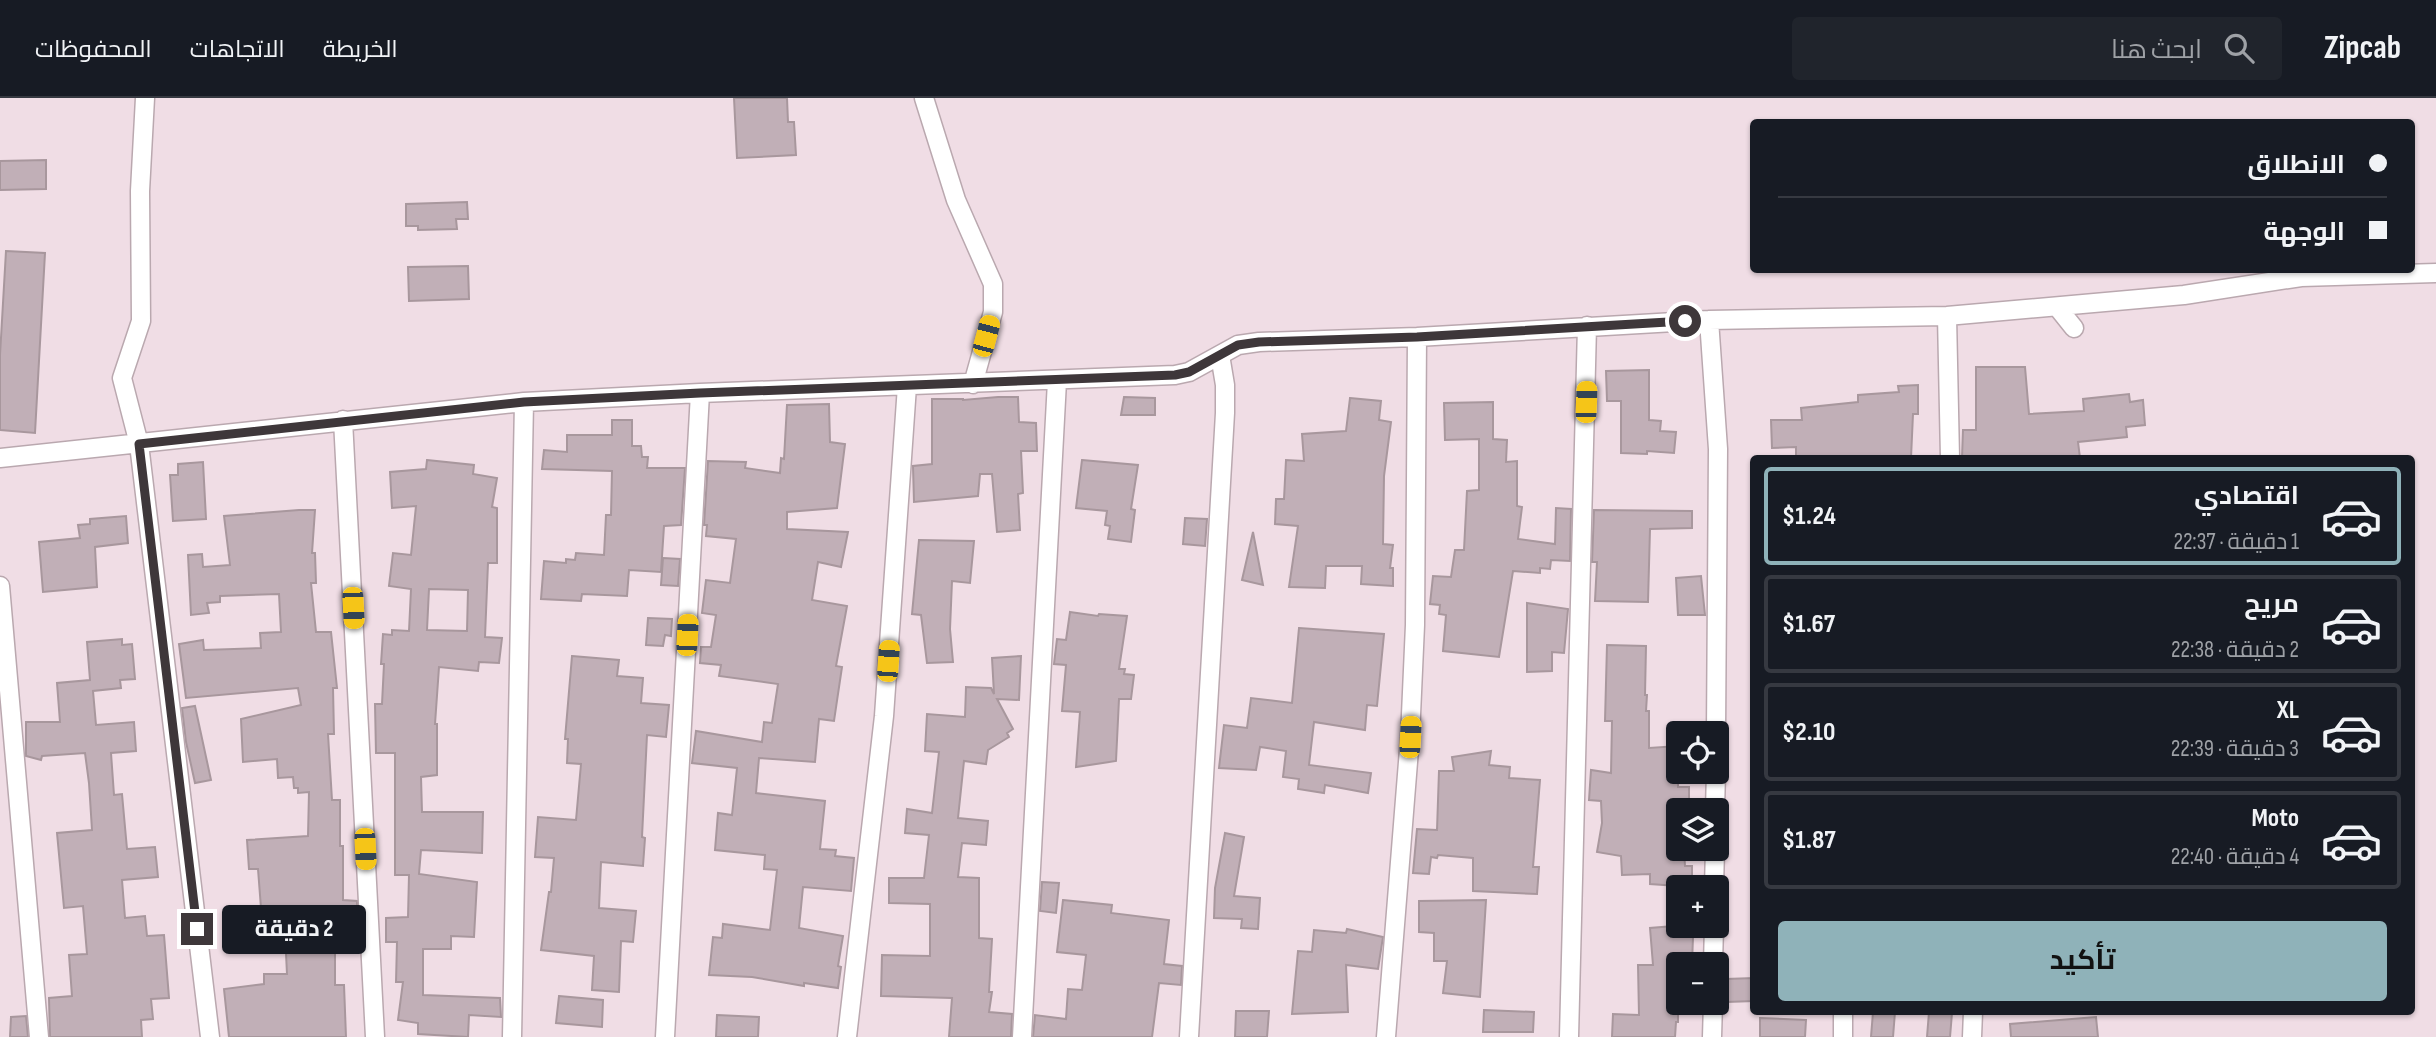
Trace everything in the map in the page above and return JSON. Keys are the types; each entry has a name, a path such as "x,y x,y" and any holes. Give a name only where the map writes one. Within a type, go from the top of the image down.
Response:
{"street":[{"path":"145,98 140,191 141,321 122,378 139,444 210,1037"},
{"path":"924,98 956,200 993,284 993,312 973,384"},
{"path":"0,458 524,402 1175,375 1189,372 1238,345 1259,342 1417,337 1709,320 1947,316 2184,295 2301,277 2436,273"},
{"path":"2058,307 2074,328"},
{"path":"1947,316 1950,455"},
{"path":"1709,320 1718,449 1716,721"},
{"path":"1569,1037 1587,326"},
{"path":"1386,1037 1410,737 1415,638 1417,337"},
{"path":"1189,1037 1225,413 1225,385 1220,355"},
{"path":"1022,1037 1057,381"},
{"path":"847,1037 884,716 907,386"},
{"path":"665,1037 700,393"},
{"path":"512,1037 524,402"},
{"path":"343,420 375,1037"},
{"path":"0,586 39,1037"},
{"path":"1712,1037 1713,1015"},
{"path":"1843,1015 1843,1037"},
{"path":"1972,1037 1973,1015"}],"building":[{"path":"734,98 787,98 788,122 794,122 796,155 737,158"},
{"path":"46,160 46,189 0,190 0,161"},
{"path":"467,202 468,219 456,219 457,229 418,230 418,226 406,226 406,204"},
{"path":"6,251 45,253 35,433 0,430 0,355"},
{"path":"468,266 469,299 409,301 408,267"},
{"path":"1976,367 2025,367 2029,414 2084,411 2083,399 2129,394 2130,402 2143,400 2145,425 2126,427 2127,437 2078,442 2080,455 1962,455 1963,430 1976,430"},
{"path":"1649,370 1649,420 1661,421 1660,431 1676,432 1674,453 1621,453 1621,401 1607,401 1606,371"},
{"path":"1918,385 1918,414 1913,414 1911,455 1796,455 1796,447 1772,448 1771,420 1802,420 1801,408 1858,402 1858,395 1899,392 1898,386"},
{"path":"1018,397 1019,422 1036,423 1037,451 1021,451 1023,493 1018,494 1020,530 997,532 992,474 980,474 978,496 914,502 913,466 932,464 932,399"},
{"path":"1124,397 1155,398 1155,415 1121,415"},
{"path":"1350,398 1381,401 1379,420 1391,422 1384,476 1383,544 1393,545 1390,568 1393,568 1393,586 1361,584 1362,566 1326,566 1325,588 1289,587 1298,526 1275,524 1276,499 1284,499 1286,460 1304,461 1302,434 1346,431"},
{"path":"1493,402 1493,439 1507,440 1506,462 1517,461 1517,506 1522,507 1518,539 1555,544 1556,508 1571,509 1570,561 1551,560 1550,569 1540,568 1540,573 1513,571 1499,657 1443,651 1446,615 1439,614 1440,605 1430,604 1433,576 1451,577 1455,550 1464,550 1467,491 1479,490 1479,439 1445,440 1444,403"},
{"path":"829,404 830,442 845,444 837,508 787,512 787,529 848,532 841,567 818,562 812,600 847,606 836,666 842,667 834,721 819,719 815,762 759,758 756,793 825,801 820,849 836,850 835,856 854,858 851,891 803,887 799,928 843,936 838,966 841,967 838,988 804,983 804,986 752,977 709,975 713,937 722,938 723,924 770,930 777,870 764,869 765,855 715,850 718,813 732,815 737,768 692,763 696,731 762,742 764,722 772,723 778,684 719,676 721,665 700,663 701,647 711,647 716,615 702,613 706,580 730,583 736,539 706,536 707,525 704,525 708,461 746,462 745,468 780,473 781,458 784,459 787,405"},
{"path":"612,420 632,420 632,446 641,446 642,457 648,457 647,468 685,468 681,525 664,526 661,572 629,570 627,596 582,594 581,601 541,599 544,561 566,563 566,559 575,560 576,553 604,555 606,515 611,515 612,471 542,469 544,450 567,452 567,435 612,435"},
{"path":"427,460 474,465 473,474 497,478 492,507 497,508 497,563 488,563 485,637 502,638 499,663 479,662 478,671 439,667 435,724 437,775 421,777 422,812 483,812 482,853 421,850 419,874 477,882 474,937 451,936 451,949 423,949 423,995 500,998 501,1017 469,1015 468,1037 418,1034 418,1023 398,1020 403,982 396,982 397,942 386,942 386,918 408,917 409,875 395,875 395,753 376,753 375,704 382,704 383,634 392,635 392,630 409,631 411,589 389,586 393,553 411,555 416,506 392,508 390,472 426,469","holes":["429,589 468,590 467,631 427,630"]},
{"path":"1082,460 1138,465 1131,509 1135,510 1131,542 1108,539 1110,526 1105,525 1107,511 1076,508"},
{"path":"203,462 206,519 173,521 170,475 178,475 178,464"},
{"path":"315,510 312,553 315,553 316,583 311,583 316,632 331,632 337,688 333,688 334,734 328,734 332,800 340,800 343,900 357,901 357,929 346,929 345,949 335,948 335,985 344,985 346,1037 229,1037 224,989 264,984 264,974 287,974 285,933 263,934 258,869 249,869 247,840 308,836 309,792 298,793 298,788 294,788 293,777 278,778 277,759 243,762 241,719 301,705 298,688 186,698 179,644 203,640 204,650 261,648 260,633 281,632 279,594 220,596 220,602 207,603 209,613 191,615 188,555 202,554 203,567 230,565 224,516"},
{"path":"1594,510 1692,511 1692,528 1650,529 1648,602 1595,601 1597,562 1592,562"},
{"path":"126,516 128,543 95,547 97,587 43,592 39,542 80,538 78,525 90,524 90,519"},
{"path":"1185,518 1207,519 1205,546 1183,544"},
{"path":"1253,532 1263,585 1242,580"},
{"path":"919,540 974,541 970,583 952,581 950,629 953,662 927,663 921,615 912,614"},
{"path":"663,558 680,559 678,586 661,585"},
{"path":"1701,576 1705,615 1678,615 1676,578"},
{"path":"1527,603 1568,609 1564,653 1552,652 1552,671 1527,672"},
{"path":"1070,612 1127,616 1119,669 1125,669 1124,674 1134,675 1131,699 1119,699 1116,761 1076,767 1080,712 1062,711 1066,665 1054,664 1057,639 1066,640"},
{"path":"648,618 672,619 671,636 665,635 663,646 646,645"},
{"path":"1299,628 1384,634 1377,706 1367,705 1365,730 1314,722 1309,765 1371,773 1368,793 1325,785 1324,793 1298,789 1299,779 1283,777 1286,751 1260,747 1256,770 1219,768 1224,725 1247,728 1251,698 1292,703"},
{"path":"122,639 122,645 132,644 135,679 120,680 121,688 93,691 96,725 134,722 136,751 111,753 114,795 122,794 127,849 155,847 158,877 122,880 125,918 145,916 147,936 164,935 169,998 151,999 153,1019 141,1020 142,1037 50,1037 49,998 72,996 69,955 87,954 83,906 64,908 57,833 92,830 89,783 85,753 42,756 41,760 26,756 26,722 60,722 57,683 90,680 87,642"},
{"path":"1607,645 1646,646 1645,695 1646,711 1649,711 1649,748 1666,747 1666,784 1689,787 1689,798 1666,798 1666,861 1685,861 1685,866 1692,866 1692,875 1666,875 1666,885 1650,884 1650,874 1622,875 1621,856 1597,852 1602,823 1601,801 1589,800 1591,770 1611,773 1612,721 1605,721"},
{"path":"572,656 619,660 617,676 643,678 641,703 669,705 666,737 647,735 643,866 601,862 599,908 636,911 633,942 621,941 619,992 592,990 594,956 541,950 554,858 535,857 538,817 576,820 581,764 567,763 568,739 565,739"},
{"path":"1021,656 1019,700 997,699 1013,729 1007,733 1009,737 988,750 986,764 964,761 958,818 988,821 986,845 962,843 958,877 979,878 979,938 992,939 989,992 992,992 989,1012 1012,1014 1011,1037 949,1037 952,998 881,996 882,955 930,956 930,904 889,903 889,878 924,878 929,835 905,833 907,809 932,813 939,752 925,751 927,714 965,717 966,687 991,688 994,694 992,658"},
{"path":"195,706 211,780 195,783 182,708"},
{"path":"1491,751 1489,765 1510,767 1509,778 1540,780 1533,867 1539,867 1537,894 1473,891 1473,858 1438,855 1437,858 1431,857 1429,874 1413,873 1417,829 1437,830 1439,771 1454,771 1452,757"},
{"path":"1225,833 1244,837 1234,896 1260,898 1258,929 1241,928 1242,919 1214,918 1215,888"},
{"path":"1042,882 1059,883 1056,913 1040,911"},
{"path":"1063,900 1112,905 1111,913 1169,920 1164,964 1182,966 1181,985 1159,983 1152,1037 1033,1037 1035,1015 1066,1019 1068,989 1082,990 1086,955 1057,952"},
{"path":"1486,900 1480,997 1443,993 1447,961 1434,961 1434,933 1419,932 1419,901"},
{"path":"1666,927 1666,938 1693,938 1692,952 1666,952 1666,1015 1678,1015 1675,1037 1612,1037 1613,1014 1639,1015 1638,965 1653,965 1650,928"},
{"path":"1347,929 1383,937 1378,969 1346,965 1348,1012 1292,1014 1298,951 1312,952 1314,930 1346,933"},
{"path":"1750,978 1750,1001 1729,1002 1729,979"},
{"path":"559,996 603,1000 602,1027 556,1023"},
{"path":"1484,1010 1534,1012 1533,1032 1483,1032"},
{"path":"1236,1011 1269,1011 1267,1037 1235,1037"},
{"path":"717,1015 759,1017 758,1037 716,1037"},
{"path":"1873,1015 1895,1015 1893,1037 1871,1037"},
{"path":"1929,1015 1952,1015 1950,1037 1927,1037"},
{"path":"26,1016 28,1037 10,1037 11,1017"},
{"path":"2096,1017 2098,1037 2011,1037 2010,1024"},
{"path":"1760,1018 1806,1020 1805,1037 1760,1037"}],"route":[{"path":"197,929 139,444 524,402 1175,375 1202,366 1238,345 1259,342 1417,337 1685,321"}]}
